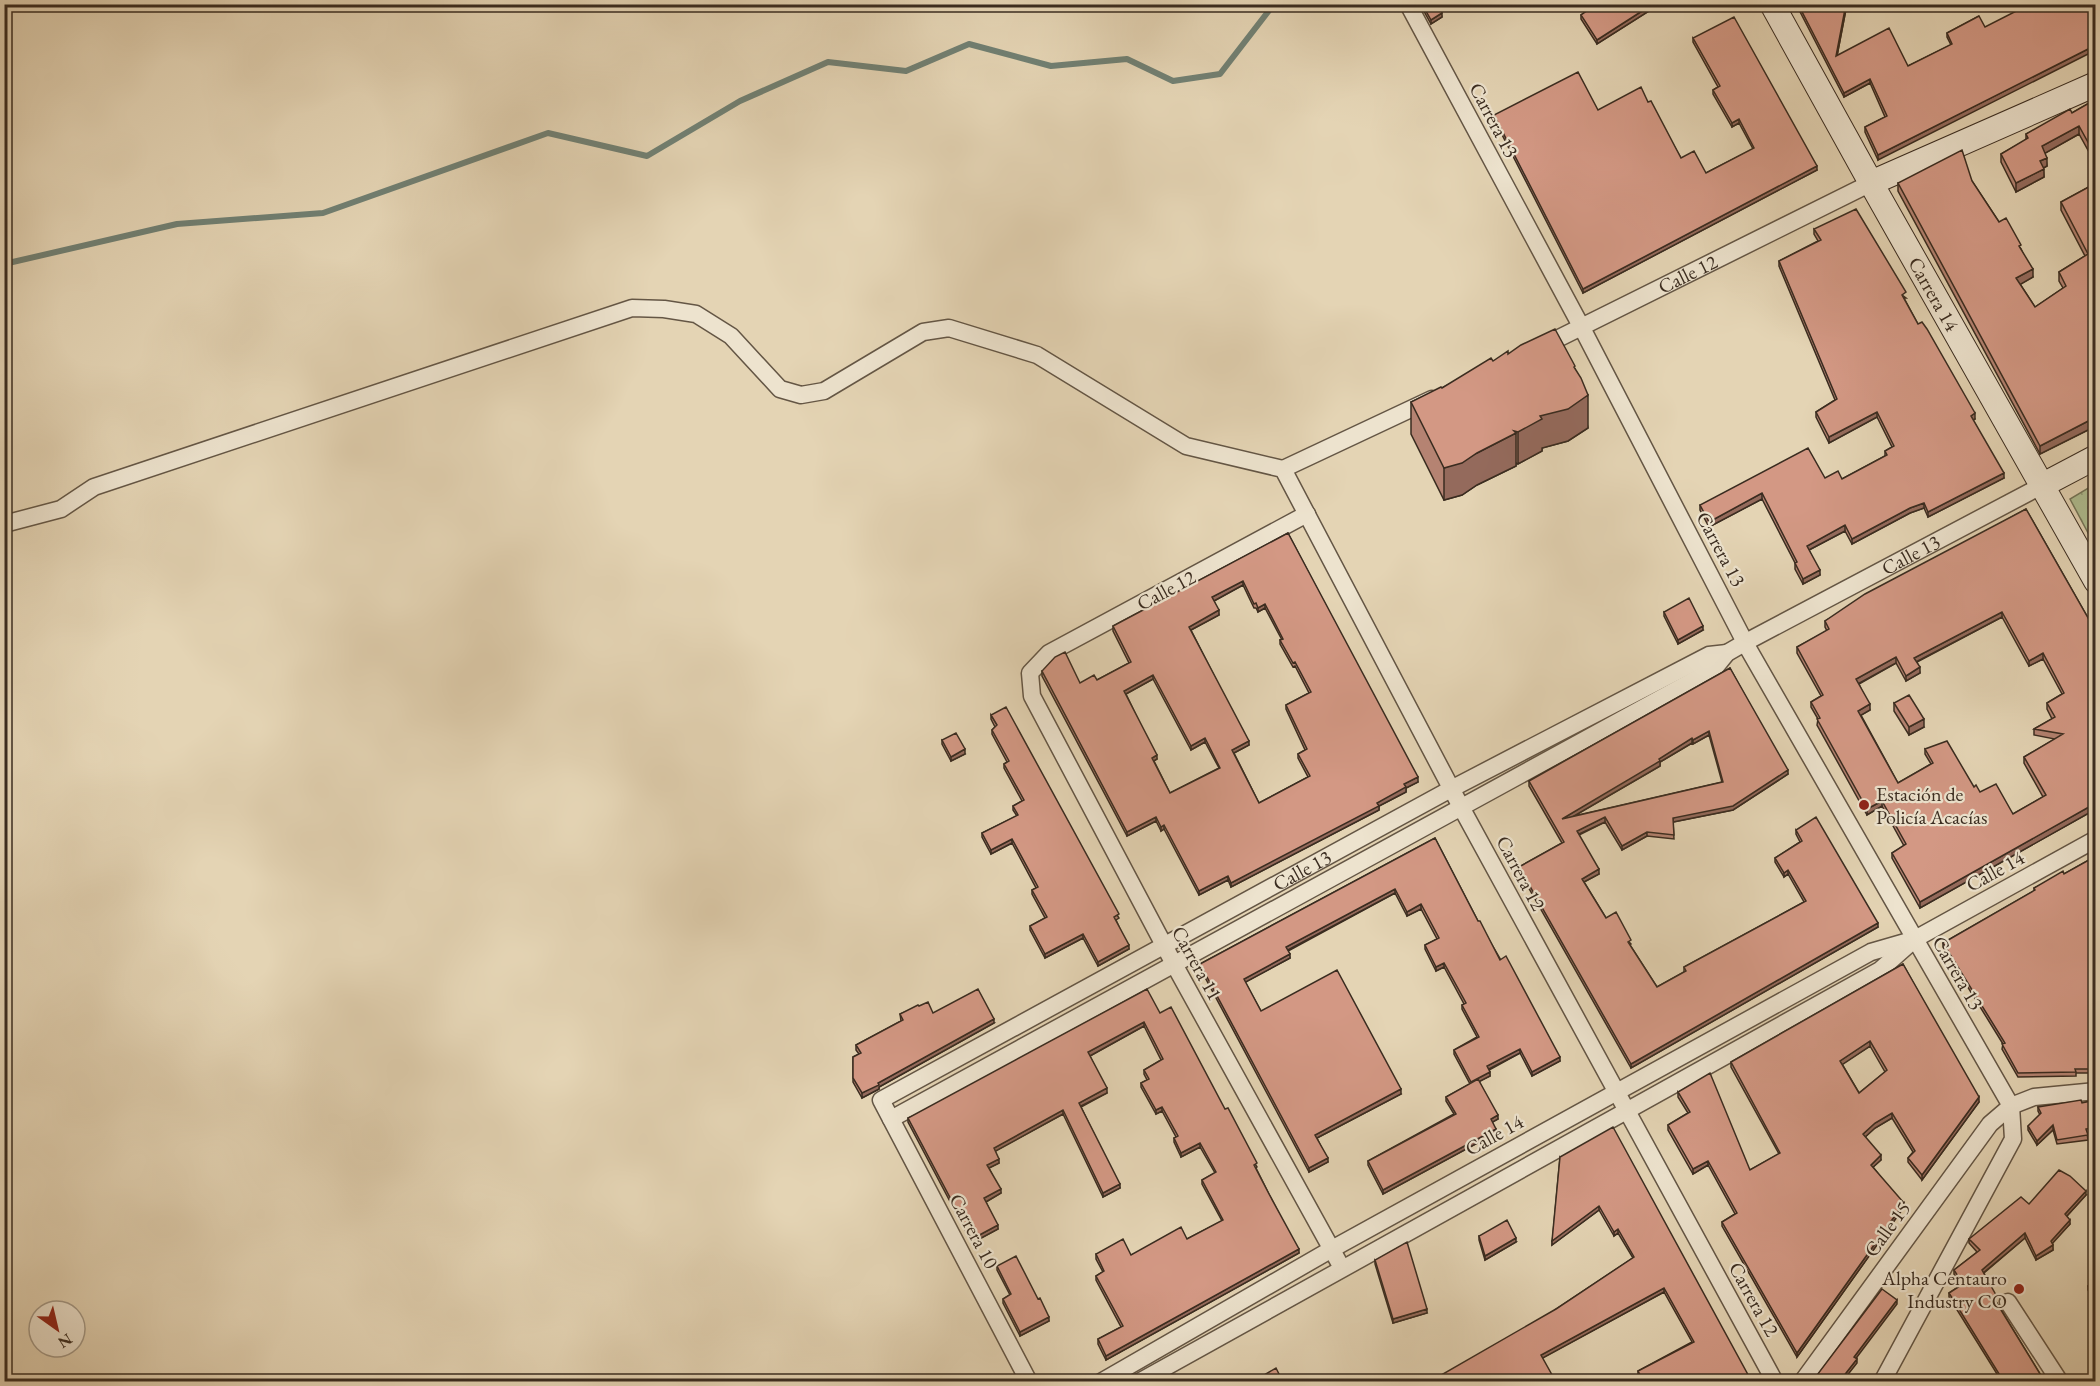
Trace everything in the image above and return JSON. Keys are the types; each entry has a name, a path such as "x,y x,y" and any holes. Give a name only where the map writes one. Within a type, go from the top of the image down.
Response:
{"street":[{"name":"Carrera 13","path":"1408,4 1582,328 1746,642 2011,1106"},
{"name":"Carrera 14","path":"1772,4 1870,183 2096,581"},
{"name":"Calle 12","path":"1529,353 1870,183 2096,84"},
{"path":"4,524 61,509 94,487 632,308 664,309 696,314 731,336 780,389 801,395 824,391 923,332 949,328 1037,355 1186,446 1283,469 1443,393"},
{"name":"Calle 13","path":"891,1119 1714,669 1727,653 1746,642 2096,457"},
{"name":"Carrera 12","path":"1283,469 1451,789 1775,1382"},
{"name":"Calle 12","path":"1030,673 1049,653 1307,514"},
{"name":"Calle 13","path":"881,1100 1451,789 1709,655 1727,653"},
{"name":"Carrera 11","path":"1030,673 1032,696 1164,946 1342,1268"},
{"name":"Calle 14","path":"1139,1382 1880,969 1915,939 2096,839"},
{"name":"Calle 14","path":"1101,1382 1332,1249 1871,952 1915,939"},
{"name":"Calle 15","path":"1802,1382 1990,1124 2011,1106 2034,1096 2096,1090"},
{"name":"Carrera 10","path":"881,1100 1029,1382"},
{"path":"1882,1382 2013,1139 2011,1106"},
{"path":"2008,1302 2060,1382"}],"green space":[{"path":"2095,484 2095,546 2070,499"}],"building":[{"path":"1422,4 1438,4 1442,13 1431,20"},
{"path":"1597,4 1653,4 1597,40 1581,15"},
{"path":"1798,4 1846,4 1836,56 1889,28 1908,66 1952,44 1947,33 1979,16 1985,27 2030,4 2096,4 2096,45 1878,155 1865,127 1887,116 1870,79 1844,93"},
{"path":"1734,17 1817,166 1583,289 1494,115 1578,72 1598,110 1641,87 1648,102 1651,101 1681,158 1694,151 1706,173 1754,148 1739,119 1732,123 1713,90 1720,86 1693,38"},
{"path":"2096,99 2096,140 2089,144 2079,126 2042,146 2047,158 2040,161 2044,169 2016,183 2001,154 2028,138 2026,134 2070,109 2072,113"},
{"path":"1962,150 1972,181 1999,222 2006,218 2033,269 2016,278 2035,307 2066,286 2059,272 2088,254 2061,202 2096,183 2096,417 2040,446 1898,183"},
{"path":"1856,209 1906,292 1902,295 1918,324 1922,322 1927,329 1975,413 1971,416 2004,473 1928,512 1924,503 1852,539 1845,525 1807,546 1820,570 1803,579 1795,563 1797,562 1762,493 1709,522 1700,505 1808,448 1825,478 1838,471 1842,479 1887,455 1885,451 1894,446 1877,412 1829,437 1816,412 1837,399 1779,261 1821,240 1814,229"},
{"path":"1555,329 1588,395 1568,409 1540,416 1542,419 1518,432 1514,431 1516,433 1462,463 1444,468 1411,402 1442,388 1491,358 1493,361 1508,351 1508,354 1521,345"},
{"path":"2026,509 2096,632 2096,803 1920,902 1892,853 1906,844 1882,801 1867,809 1817,719 1820,718 1811,702 1823,695 1797,647 1829,629 1825,621 1865,594","holes":["2002,612 2029,661 2043,653 2064,693 2047,703 2055,717 2034,729 2063,734 2024,757 2046,795 2013,814 1996,784 1980,792 1976,785 1974,787 1947,741 1925,749 1933,763 1898,783 1858,711 1870,704 1856,679 1896,657 1906,676 1920,667 1914,658"]},
{"path":"1288,533 1418,777 1404,784 1406,787 1377,803 1379,806 1231,883 1228,876 1199,891 1164,825 1161,827 1156,817 1127,832 1042,671 1055,657 1065,652 1080,683 1094,675 1097,680 1131,662 1113,626","holes":["1243,581 1254,604 1256,603 1258,608 1265,604 1283,639 1280,640 1311,692 1286,705 1307,749 1298,754 1310,776 1259,803 1232,750 1249,741 1189,627 1219,610 1212,597","1153,675 1191,746 1205,738 1220,768 1170,793 1152,758 1157,755 1124,691"]},
{"path":"1689,598 1703,626 1678,640 1664,612"},
{"path":"1730,668 1788,770 1733,806 1673,818 1674,835 1647,832 1622,846 1605,817 1577,831 1599,869 1582,879 1606,918 1616,912 1631,940 1628,942 1657,987 1686,971 1684,967 1806,901 1788,870 1784,873 1775,858 1802,841 1796,830 1816,817 1878,923 1631,1064 1519,867 1564,842 1529,781","holes":["1709,731 1723,782 1562,819 1660,761 1659,759 1692,738 1693,740"]},
{"path":"1909,695 1924,719 1909,727 1894,703"},
{"path":"1006,707 1119,914 1114,917 1129,945 1098,962 1083,934 1045,954 1030,926 1047,917 1032,890 1038,887 1012,839 991,850 982,833 1018,815 1013,806 1024,800 1004,764 1009,761 992,730 997,725 991,715"},
{"path":"956,733 965,749 951,757 942,740"},
{"path":"1435,838 1500,960 1506,956 1560,1057 1532,1072 1520,1049 1487,1066 1490,1072 1471,1082 1454,1050 1479,1037 1462,1005 1466,1003 1444,963 1436,967 1425,945 1439,938 1421,904 1407,912 1395,889 1286,947 1290,954 1244,979 1261,1011 1337,970 1401,1089 1315,1135 1328,1158 1309,1168 1200,964"},
{"path":"2096,856 2096,1069 2075,1069 2076,1072 2018,1073 2002,1044 2005,1043 1943,943 2035,890 2034,888 2063,871 2064,874"},
{"path":"1903,964 1979,1097 1922,1175 1908,1158 1915,1151 1892,1113 1875,1123 1863,1134 1881,1155 1871,1165 1904,1203 1797,1353 1722,1222 1737,1213 1708,1161 1693,1169 1668,1125 1690,1112 1678,1092 1710,1073 1750,1170 1780,1153 1731,1062","holes":["1870,1041 1887,1070 1859,1093 1840,1061"]},
{"path":"978,989 994,1019 862,1093 853,1078 853,1057 861,1053 856,1045 903,1020 900,1014 918,1005 928,1002 933,1013"},
{"path":"1147,989 1160,1013 1171,1007 1225,1109 1228,1108 1257,1163 1254,1165 1299,1249 1106,1356 1098,1339 1123,1326 1096,1276 1104,1271 1096,1254 1123,1239 1131,1255 1181,1227 1187,1239 1223,1220 1202,1180 1216,1172 1200,1143 1181,1153 1174,1138 1178,1136 1162,1107 1156,1110 1141,1083 1149,1079 1144,1070 1163,1059 1144,1022 1088,1052 1107,1088 1079,1103 1120,1184 1103,1193 1063,1110 994,1148 999,1159 987,1165 1001,1189 984,1198 998,1225 972,1239 908,1118"},
{"path":"1478,1079 1498,1115 1491,1119 1496,1129 1383,1190 1368,1161 1456,1114 1446,1097"},
{"path":"2081,1100 2082,1103 2096,1100 2096,1127 2086,1129 2088,1135 2057,1140 2053,1125 2037,1141 2028,1126 2041,1113 2038,1107"},
{"path":"1613,1127 1752,1382 1644,1382 1638,1371 1694,1342 1664,1288 1541,1355 1556,1382 1429,1382 1556,1309 1634,1257 1618,1229 1614,1232 1599,1206 1552,1241 1560,1157"},
{"path":"2059,1170 2070,1176 2086,1191 2065,1214 2070,1220 2051,1241 2053,1245 2036,1256 2025,1233 1982,1270 1996,1295 1993,1297 2045,1382 2004,1382 1949,1293 1963,1284 1954,1270 1980,1250 1969,1239 2021,1197 2029,1204"},
{"path":"1507,1220 1516,1238 1485,1256 1479,1236"},
{"path":"1407,1242 1427,1309 1393,1319 1375,1260"},
{"path":"1016,1256 1049,1317 1020,1332 1003,1299 1011,1294 997,1266"},
{"path":"2096,1281 2096,1299 2088,1286"},
{"path":"1882,1289 1897,1300 1854,1357 1857,1359 1839,1382 1818,1382 1814,1379"},
{"path":"1276,1368 1283,1382 1252,1382"}],"waterway":[{"path":"4,264 177,224 323,213 548,133 647,156 740,101 828,62 906,71 969,44 1051,66 1127,59 1173,81 1220,74 1274,4"}],"place":[{"name":"Estación de Policía Acacías","path":"1864,805"},
{"name":"Alpha Centauro Industry CO","path":"2019,1289"}]}
